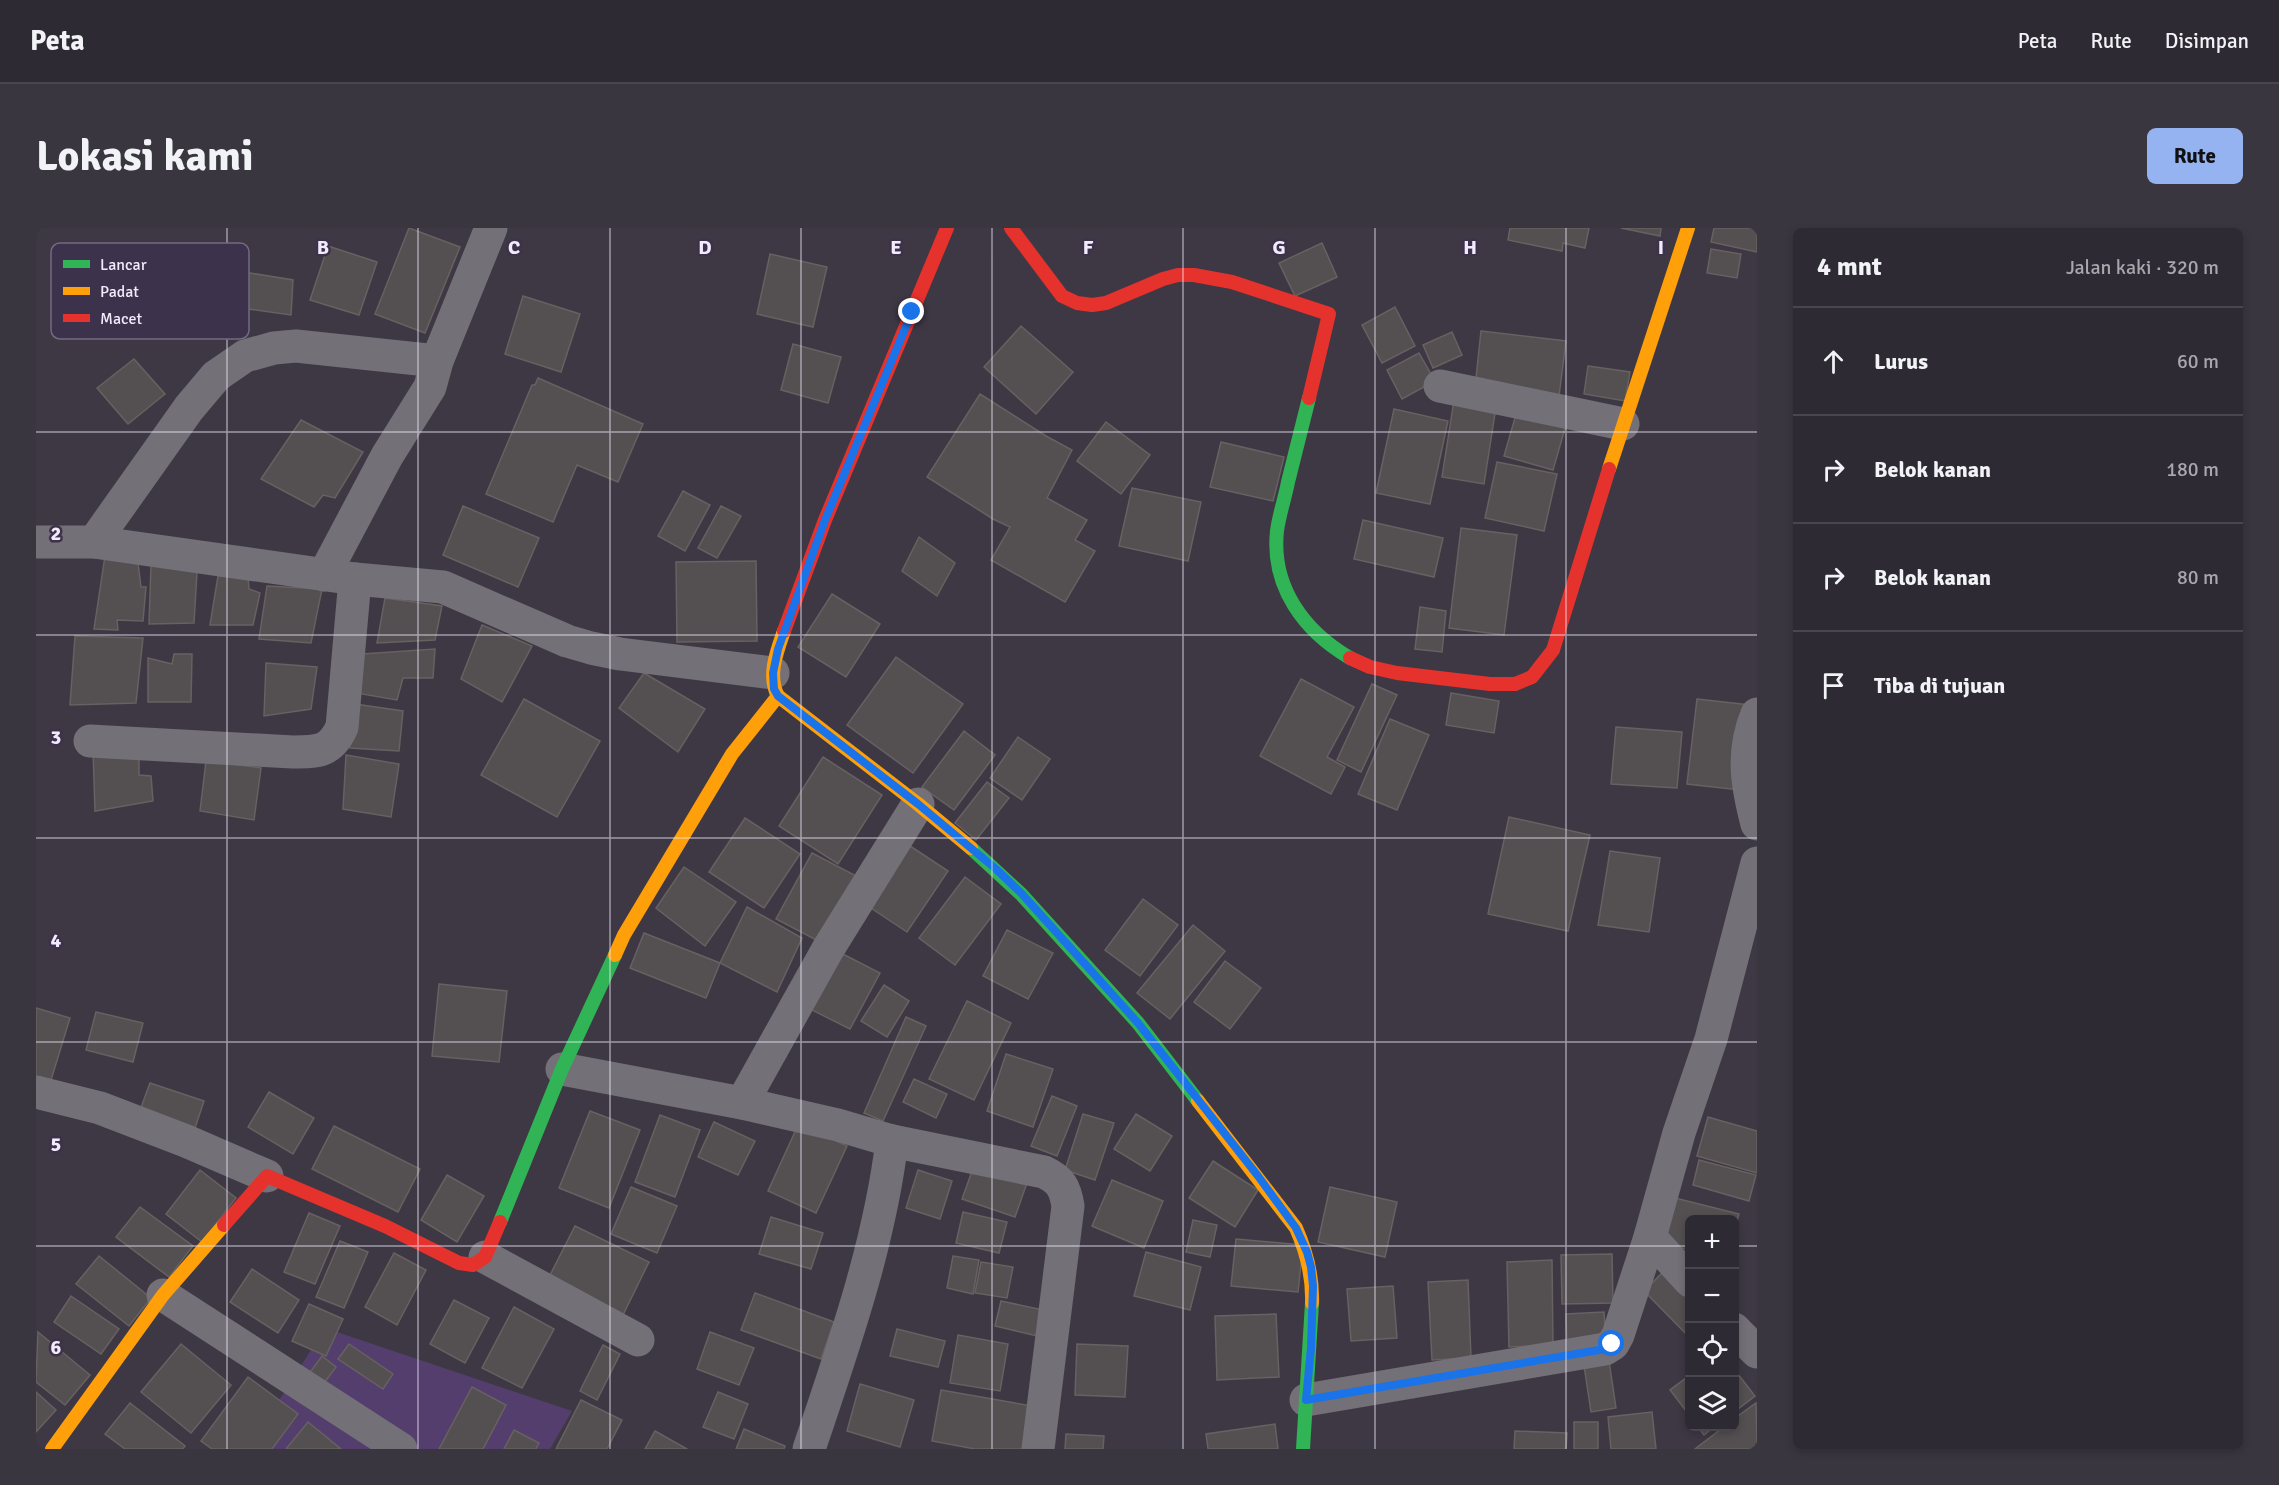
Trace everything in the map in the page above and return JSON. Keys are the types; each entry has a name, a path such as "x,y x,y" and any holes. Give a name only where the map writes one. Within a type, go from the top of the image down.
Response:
{"street":[{"path":"90,741 302,752 326,748 336,740 342,727 339,577 387,456 430,387 437,361 491,228"},
{"path":"36,1092 100,1108 186,1141 385,1226 459,1263 473,1265 485,1257 562,1069 624,935 775,684 778,649 825,520 947,228"},
{"path":"1011,228 1062,296 1072,303 1099,306 1163,279 1176,275 1196,274 1258,291 1304,309 1329,314 1277,530 1275,547 1277,563 1289,603 1308,627 1353,660 1378,669 1434,678 1514,684 1535,675 1553,650 1623,424 1688,228"},
{"path":"94,542 189,408 216,376 245,356 274,348 296,346 437,361"},
{"path":"1440,386 1623,424"},
{"path":"36,542 94,542 339,577 443,587 567,641 620,654 775,684 1005,878 1138,1023 1296,1228 1307,1252 1313,1286 1303,1449"},
{"path":"1757,714 1751,727 1747,764 1748,788 1757,824"},
{"path":"742,1103 828,949 918,804"},
{"path":"1306,1400 1605,1349 1612,1344 1618,1335 1650,1237 1679,1133 1711,1039 1757,863"},
{"path":"562,1069 742,1103 838,1125 892,1141 1044,1172 1061,1182 1066,1191 1068,1206 1038,1449"},
{"path":"809,1449 845,1343 882,1209 892,1141"},
{"path":"52,1449 163,1294 267,1176"},
{"path":"1650,1237 1685,1276"},
{"path":"485,1257 638,1340"},
{"path":"163,1294 401,1449"},
{"path":"1739,1334 1757,1352"}],"shaded area":[{"path":"325,1328 572,1411 550,1449 248,1449"}],"building":[{"path":"409,228 460,247 425,333 375,314"},
{"path":"1510,228 1589,228 1585,248 1563,243 1562,251 1508,240"},
{"path":"1621,228 1661,228 1660,236"},
{"path":"1714,228 1757,228 1757,252 1711,242"},
{"path":"1322,243 1337,277 1295,296 1279,263"},
{"path":"328,246 377,262 359,315 310,300"},
{"path":"1711,249 1741,254 1737,278 1707,273"},
{"path":"770,254 827,267 813,327 757,314"},
{"path":"249,273 293,280 291,315 249,309"},
{"path":"523,296 580,314 561,372 505,354"},
{"path":"1395,307 1415,346 1382,363 1362,325"},
{"path":"1021,326 1073,372 1036,414 984,367"},
{"path":"1481,331 1566,341 1559,396 1475,387"},
{"path":"1452,332 1462,355 1433,368 1423,345"},
{"path":"793,344 841,357 828,403 781,390"},
{"path":"1419,353 1435,381 1402,399 1387,370"},
{"path":"134,359 165,394 128,424 97,388"},
{"path":"1588,366 1630,372 1625,401 1584,394"},
{"path":"538,378 643,424 618,482 577,465 553,522 486,494 532,385 535,385"},
{"path":"980,394 1072,450 1047,498 1087,520 1075,540 1095,551 1065,602 991,560 1010,527 993,519 927,477"},
{"path":"1454,400 1496,407 1484,484 1442,477"},
{"path":"1519,404 1568,418 1553,470 1504,456"},
{"path":"1394,409 1448,421 1430,504 1376,493"},
{"path":"301,420 363,452 335,498 323,495 314,507 261,479"},
{"path":"1106,422 1150,455 1121,494 1077,461"},
{"path":"1221,442 1284,457 1273,501 1210,487"},
{"path":"1497,462 1557,474 1544,531 1485,518"},
{"path":"1132,488 1201,502 1188,561 1119,546"},
{"path":"683,491 710,505 685,551 658,536"},
{"path":"463,506 539,538 518,587 443,555"},
{"path":"721,506 741,516 717,558 698,548"},
{"path":"1363,520 1443,538 1434,577 1354,559"},
{"path":"1461,528 1517,535 1504,635 1449,628"},
{"path":"919,537 955,563 937,596 902,571"},
{"path":"137,555 141,587 146,587 143,621 117,620 118,630 94,629 105,556"},
{"path":"756,561 757,641 677,642 676,562"},
{"path":"151,565 197,572 194,623 149,624"},
{"path":"218,576 248,576 249,589 260,593 253,625 210,625"},
{"path":"267,586 322,589 311,643 259,639"},
{"path":"832,594 880,624 846,677 798,647"},
{"path":"385,598 442,606 435,640 377,643"},
{"path":"1420,607 1446,611 1442,652 1415,649"},
{"path":"482,625 532,646 502,702 461,679"},
{"path":"75,636 143,638 136,703 70,705"},
{"path":"435,649 433,678 403,678 397,700 356,693 362,654"},
{"path":"174,654 192,654 191,702 148,702 148,658 172,664"},
{"path":"896,657 963,704 913,773 847,725"},
{"path":"266,663 317,667 311,709 264,716"},
{"path":"644,673 705,709 678,752 619,708"},
{"path":"1301,679 1354,707 1327,757 1345,767 1331,794 1260,756"},
{"path":"1372,684 1397,695 1361,772 1337,760"},
{"path":"1451,693 1499,701 1494,733 1446,725"},
{"path":"524,699 600,741 557,817 481,775"},
{"path":"1697,699 1750,705 1740,790 1687,784"},
{"path":"355,704 403,711 399,751 350,748"},
{"path":"1390,719 1429,735 1397,810 1358,794"},
{"path":"1616,727 1682,732 1677,788 1611,784"},
{"path":"964,731 995,755 954,810 922,787"},
{"path":"1018,737 1050,759 1022,800 990,778"},
{"path":"139,748 139,775 151,776 153,801 95,811 93,750"},
{"path":"346,755 399,764 391,817 343,809"},
{"path":"823,757 882,795 838,864 779,826"},
{"path":"206,761 261,768 254,820 200,811"},
{"path":"987,782 1009,798 976,840 955,823"},
{"path":"1509,817 1590,835 1568,931 1488,914"},
{"path":"745,818 800,854 764,908 709,872"},
{"path":"904,842 948,871 907,932 862,902"},
{"path":"1610,851 1660,858 1649,932 1598,925"},
{"path":"812,853 862,879 826,945 776,919"},
{"path":"684,867 736,902 705,946 656,908"},
{"path":"965,877 1001,904 955,965 919,938"},
{"path":"1143,899 1178,925 1140,976 1105,950"},
{"path":"747,907 802,938 777,992 720,963"},
{"path":"1193,925 1225,951 1170,1019 1137,993"},
{"path":"1007,930 1053,953 1028,999 983,976"},
{"path":"644,933 720,963 706,998 630,968"},
{"path":"835,950 880,973 850,1029 806,1007"},
{"path":"1225,961 1261,988 1230,1029 1194,1002"},
{"path":"439,984 507,991 499,1062 432,1056"},
{"path":"884,985 909,1001 887,1037 861,1021"},
{"path":"967,1001 1011,1023 974,1100 929,1079"},
{"path":"36,1008 70,1018 51,1080 36,1076"},
{"path":"96,1012 143,1023 133,1062 86,1050"},
{"path":"906,1017 926,1026 883,1121 864,1113"},
{"path":"1006,1054 1053,1069 1033,1127 987,1111"},
{"path":"914,1079 947,1094 936,1118 903,1102"},
{"path":"150,1083 204,1101 194,1131 139,1113"},
{"path":"269,1092 314,1118 293,1154 248,1127"},
{"path":"1052,1096 1077,1106 1057,1156 1031,1146"},
{"path":"590,1111 640,1130 609,1208 559,1188"},
{"path":"1083,1114 1114,1123 1095,1180 1065,1170"},
{"path":"1136,1114 1172,1136 1150,1171 1114,1149"},
{"path":"660,1115 700,1130 675,1197 635,1182"},
{"path":"1708,1117 1757,1131 1757,1173 1697,1156"},
{"path":"714,1122 755,1141 738,1175 698,1157"},
{"path":"799,1123 847,1146 816,1213 768,1191"},
{"path":"334,1126 420,1169 398,1212 312,1169"},
{"path":"1699,1160 1756,1175 1749,1201 1693,1185"},
{"path":"1213,1161 1258,1190 1235,1227 1189,1198"},
{"path":"975,1163 1028,1180 1015,1217 962,1199"},
{"path":"200,1170 236,1198 202,1242 166,1214"},
{"path":"918,1170 952,1181 940,1219 906,1208"},
{"path":"447,1175 484,1196 457,1242 421,1220"},
{"path":"1112,1180 1163,1201 1144,1248 1092,1226"},
{"path":"631,1187 677,1206 657,1253 611,1234"},
{"path":"1330,1187 1397,1202 1385,1257 1318,1242"},
{"path":"1667,1196 1739,1214 1685,1215 1685,1249 1656,1241"},
{"path":"140,1207 193,1246 169,1277 116,1237"},
{"path":"963,1212 1007,1222 999,1253 956,1243"},
{"path":"309,1213 340,1226 315,1284 284,1272"},
{"path":"771,1217 823,1233 811,1269 759,1254"},
{"path":"1193,1220 1217,1225 1210,1257 1186,1252"},
{"path":"575,1226 649,1262 621,1319 546,1283"},
{"path":"1236,1239 1303,1245 1298,1292 1231,1286"},
{"path":"340,1241 368,1252 344,1308 316,1297"},
{"path":"1146,1252 1201,1267 1190,1310 1134,1296"},
{"path":"394,1253 426,1270 397,1325 365,1307"},
{"path":"1612,1254 1613,1303 1562,1304 1561,1255"},
{"path":"99,1256 151,1298 129,1326 76,1284"},
{"path":"953,1256 979,1260 973,1294 947,1288"},
{"path":"1552,1260 1553,1345 1509,1347 1507,1262"},
{"path":"981,1262 1013,1267 1007,1298 975,1293"},
{"path":"1667,1268 1685,1286 1685,1333 1644,1291"},
{"path":"252,1269 299,1300 278,1333 230,1302"},
{"path":"1468,1280 1471,1358 1432,1360 1428,1282"},
{"path":"1393,1286 1397,1338 1351,1341 1347,1289"},
{"path":"755,1293 834,1322 821,1359 741,1330"},
{"path":"71,1296 119,1329 101,1354 54,1322"},
{"path":"454,1300 489,1318 465,1363 430,1344"},
{"path":"1001,1301 1048,1311 1042,1337 995,1326"},
{"path":"309,1304 343,1319 326,1356 292,1341"},
{"path":"514,1307 554,1329 522,1388 482,1368"},
{"path":"1604,1312 1606,1344 1567,1346 1566,1314"},
{"path":"1276,1314 1279,1377 1217,1380 1215,1316"},
{"path":"897,1329 945,1341 938,1367 890,1356"},
{"path":"38,1332 90,1375 65,1405 36,1382"},
{"path":"710,1332 754,1348 739,1385 697,1369"},
{"path":"958,1335 1008,1344 1000,1391 950,1383"},
{"path":"181,1344 231,1385 191,1433 141,1392"},
{"path":"349,1344 393,1374 383,1389 338,1359"},
{"path":"1077,1344 1128,1346 1125,1397 1075,1395"},
{"path":"603,1345 620,1354 597,1400 580,1391"},
{"path":"322,1356 336,1367 319,1390 305,1379"},
{"path":"1609,1361 1616,1408 1591,1412 1584,1365"},
{"path":"1739,1375 1755,1396 1739,1408"},
{"path":"248,1377 298,1414 272,1449 212,1449 201,1441"},
{"path":"1685,1379 1685,1410 1670,1390"},
{"path":"860,1384 914,1400 900,1447 847,1431"},
{"path":"472,1387 506,1405 483,1449 439,1449"},
{"path":"941,1390 1038,1407 1031,1449 975,1449 932,1441"},
{"path":"36,1392 56,1410 36,1432"},
{"path":"718,1392 748,1404 734,1439 703,1427"},
{"path":"581,1400 622,1420 607,1449 556,1449"},
{"path":"130,1403 185,1446 183,1449 125,1449 105,1434"},
{"path":"1756,1403 1757,1449 1695,1449 1718,1431 1739,1431 1739,1415"},
{"path":"1652,1412 1656,1449 1611,1449 1608,1417"},
{"path":"308,1422 341,1449 286,1449"},
{"path":"1574,1422 1598,1422 1598,1449 1574,1449"},
{"path":"1275,1424 1278,1449 1208,1449 1206,1434"},
{"path":"744,1429 785,1446 784,1449 736,1449"},
{"path":"514,1430 539,1443 536,1449 504,1449"},
{"path":"655,1431 687,1449 645,1449"},
{"path":"1515,1431 1567,1433 1566,1449 1514,1449"},
{"path":"1066,1434 1104,1436 1103,1449 1065,1449"}],"traffic: fast":[{"path":"1309,398 1278,525 1279,571 1285,589 1305,621 1318,635 1350,658"},
{"path":"971,848 1021,894 1138,1023 1198,1101"},
{"path":"500,1222 562,1069 615,955"},
{"path":"1303,1449 1312,1303"}],"traffic: slow":[{"path":"1609,469 1688,228"},
{"path":"784,631 773,672 778,696 971,848"},
{"path":"615,955 624,935 732,754 778,696"},
{"path":"1198,1101 1296,1228 1308,1265 1312,1303"},
{"path":"52,1449 163,1295 224,1225"}],"traffic: jam":[{"path":"784,631 825,520 947,228"},
{"path":"1011,228 1062,296 1077,303 1092,305 1106,303 1163,279 1178,275 1194,275 1232,282 1329,314 1309,398"},
{"path":"1350,658 1370,667 1397,673 1490,684 1515,684 1532,677 1553,650 1609,469"},
{"path":"224,1225 267,1176 385,1226 459,1263 473,1265 485,1257 500,1222"}],"route":[{"path":"912,312 825,520 778,649 774,661 773,681 778,696 918,804 996,869 1022,894 1138,1023 1258,1176 1296,1228 1311,1267 1313,1286 1311,1348 1306,1400 1605,1349 1612,1344"}]}
